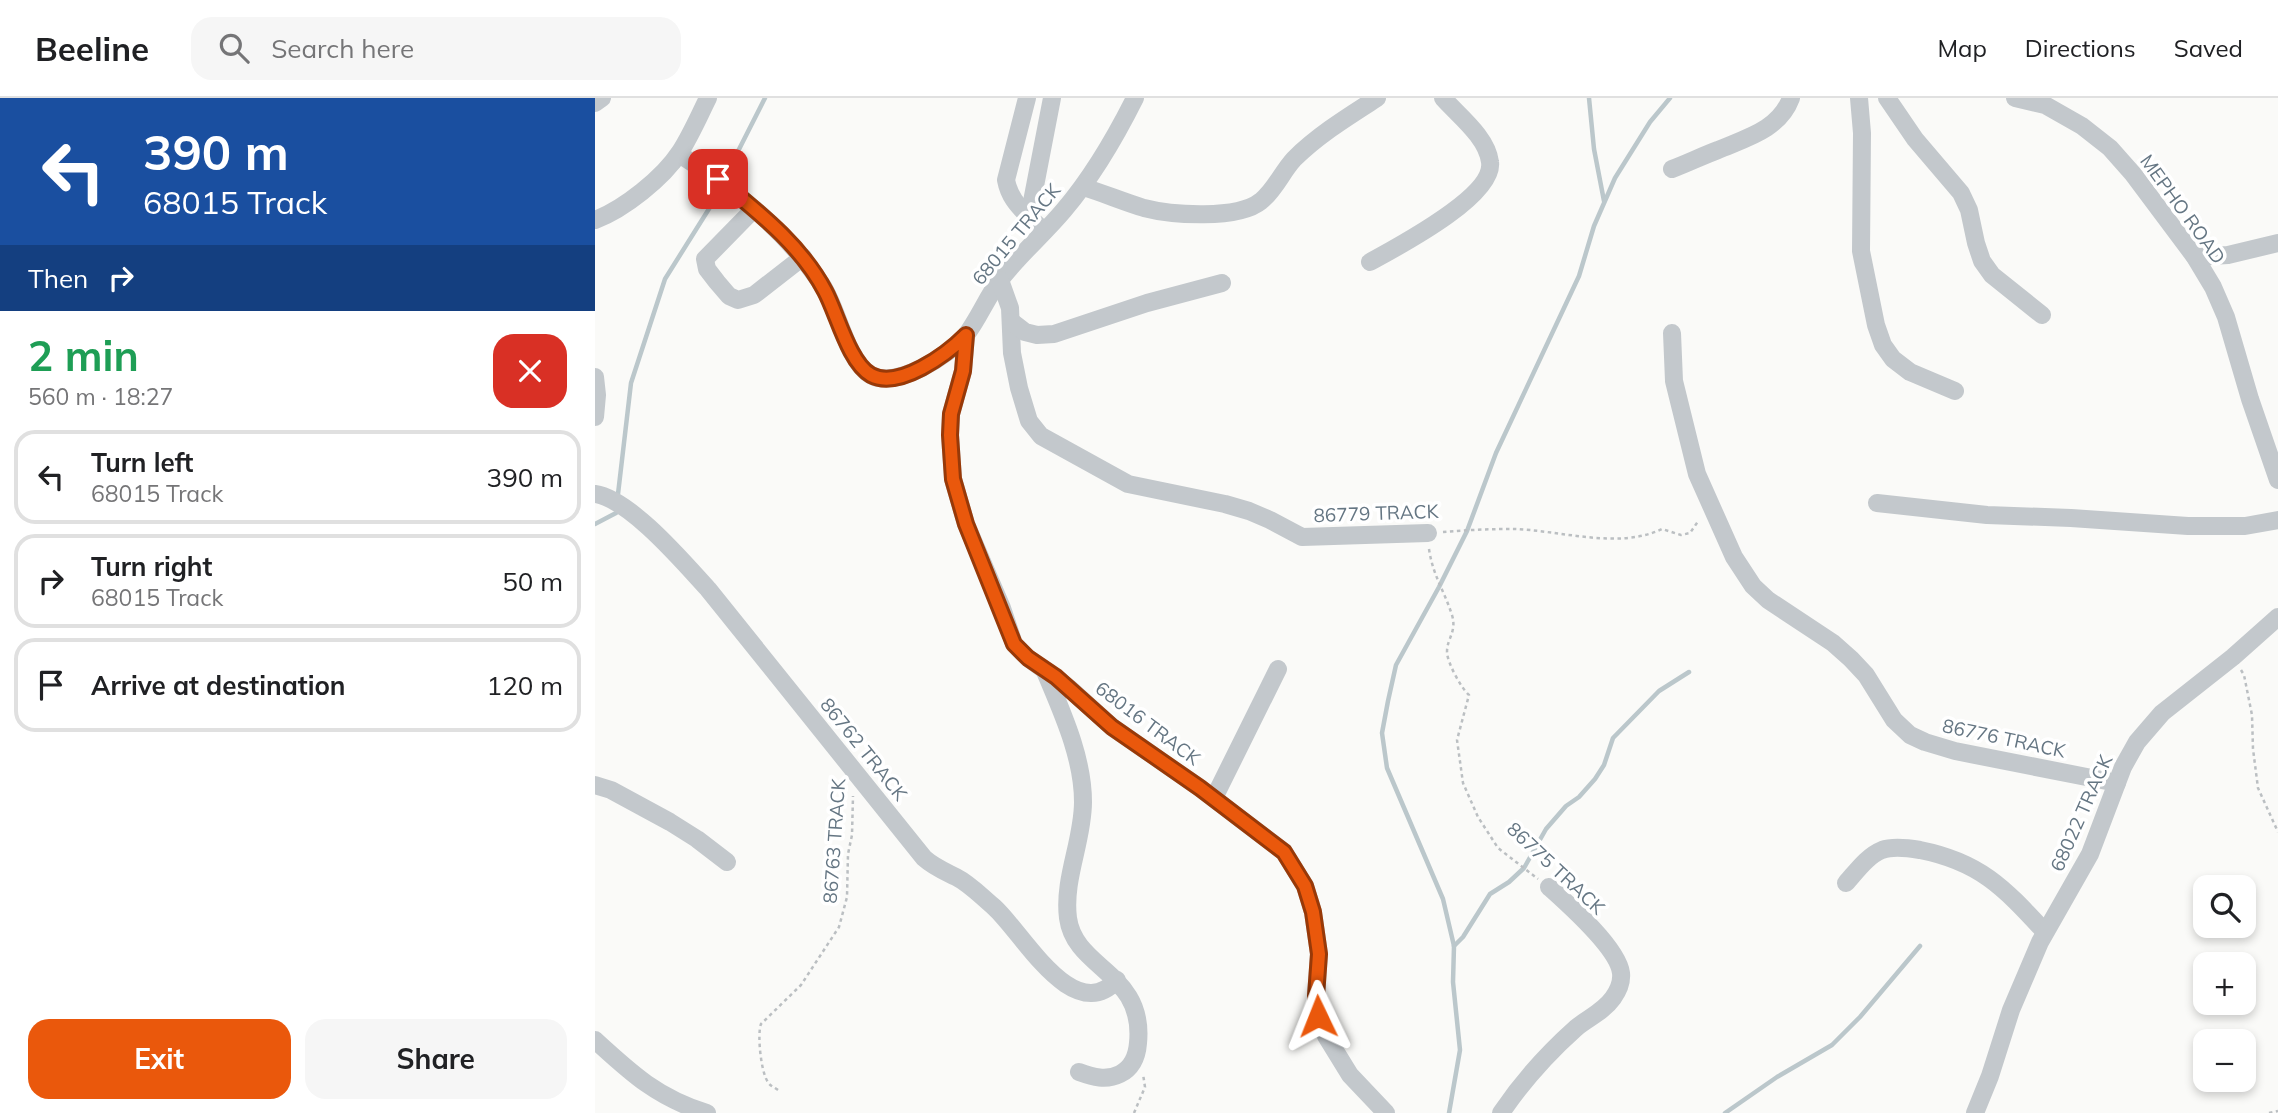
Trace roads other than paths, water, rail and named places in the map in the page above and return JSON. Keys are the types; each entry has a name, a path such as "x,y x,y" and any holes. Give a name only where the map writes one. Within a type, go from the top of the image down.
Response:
{"street":[{"path":"595,103 602,98"},
{"path":"595,220 628,201 655,180 679,154 708,98"},
{"path":"1027,98 1006,180 1008,191 1015,203 1044,231"},
{"path":"1029,217 1052,98"},
{"name":"68015 TRACK","path":"679,154 718,179 784,236 803,257 824,289 859,364 870,374 882,379 918,369 952,349 966,335 1000,280 1083,187 1113,140 1135,98"},
{"path":"1083,187 1145,208 1178,213 1250,208 1269,193 1295,159 1377,98"},
{"path":"1370,262 1444,218 1482,185 1490,174 1491,164 1482,142 1443,98"},
{"path":"1672,169 1761,132 1777,120 1791,98"},
{"path":"1859,98 1862,132 1861,251 1876,325 1883,345 1893,359 1910,372 1955,391"},
{"path":"1887,98 1915,139 1961,193 1969,210 1982,261 1992,275 2042,314"},
{"name":"MEPHO ROAD","path":"2015,98 2045,105 2083,126 2110,148 2133,174 2195,257 2213,287 2226,317 2278,480"},
{"path":"754,209 705,259 708,269 729,296 738,300 754,295 803,257"},
{"path":"2195,257 2228,255 2278,243"},
{"name":"86779 TRACK","path":"1000,280 1010,309 1012,353 1019,388 1029,421 1041,436 1128,484 1249,511 1302,537 1428,533"},
{"path":"1011,322 1025,332 1037,335 1053,334 1147,303 1222,283"},
{"name":"86776 TRACK","path":"1672,333 1674,381 1696,474 1734,556 1753,586 1768,600 1833,643 1851,659 1866,675 1894,720 1910,735 1955,751 2117,783"},
{"name":"68016 TRACK","path":"966,335 963,371 951,414 953,479 966,524 1014,644 1112,727 1214,798 1284,852 1305,886 1318,933 1318,1016 1350,1075 1385,1113"},
{"path":"595,377 595,417"},
{"name":"86762 TRACK","path":"595,494 615,500 669,547 708,589 923,858 968,884 997,910 1059,979 1087,994 1097,994 1110,987 1117,979"},
{"path":"1877,503 1987,516 2071,518 2188,526 2245,526 2278,520"},
{"name":"68022 TRACK","path":"1975,1113 2011,1010 2045,932 2090,854 2130,753 2148,727 2278,617"},
{"path":"1044,669 1074,749 1083,802 1071,878 1068,918 1071,930 1080,946 1117,979 1133,1003 1139,1035 1138,1050 1133,1062 1123,1072 1102,1079 1079,1072"},
{"path":"1214,798 1278,669"},
{"path":"595,785 611,790 670,822 726,862"},
{"path":"1846,883 1881,850 1914,849 1941,854 1989,877 2008,892 2045,932"},
{"name":"86775 TRACK","path":"1501,1113 1533,1072 1578,1026 1604,1009 1621,984 1621,972 1609,949 1569,904 1549,887"},
{"path":"595,1040 642,1082 664,1096 707,1113"}],"waterway":[{"path":"729,169 765,98"},
{"path":"1589,98 1594,149 1604,201"},
{"path":"1449,1113 1460,1050 1453,982 1454,946 1443,899 1387,768 1382,733 1388,701 1396,665 1467,531 1496,453 1579,276 1594,226 1615,178 1650,122 1670,98"},
{"path":"618,494 631,383 665,279 717,196"},
{"path":"595,524 616,513"},
{"path":"1454,946 1463,937 1490,894 1524,868 1546,829 1595,779 1604,765 1613,738 1659,691 1689,672"},
{"path":"1725,1113 1777,1077 1832,1045 1860,1017 1920,946"}]}
